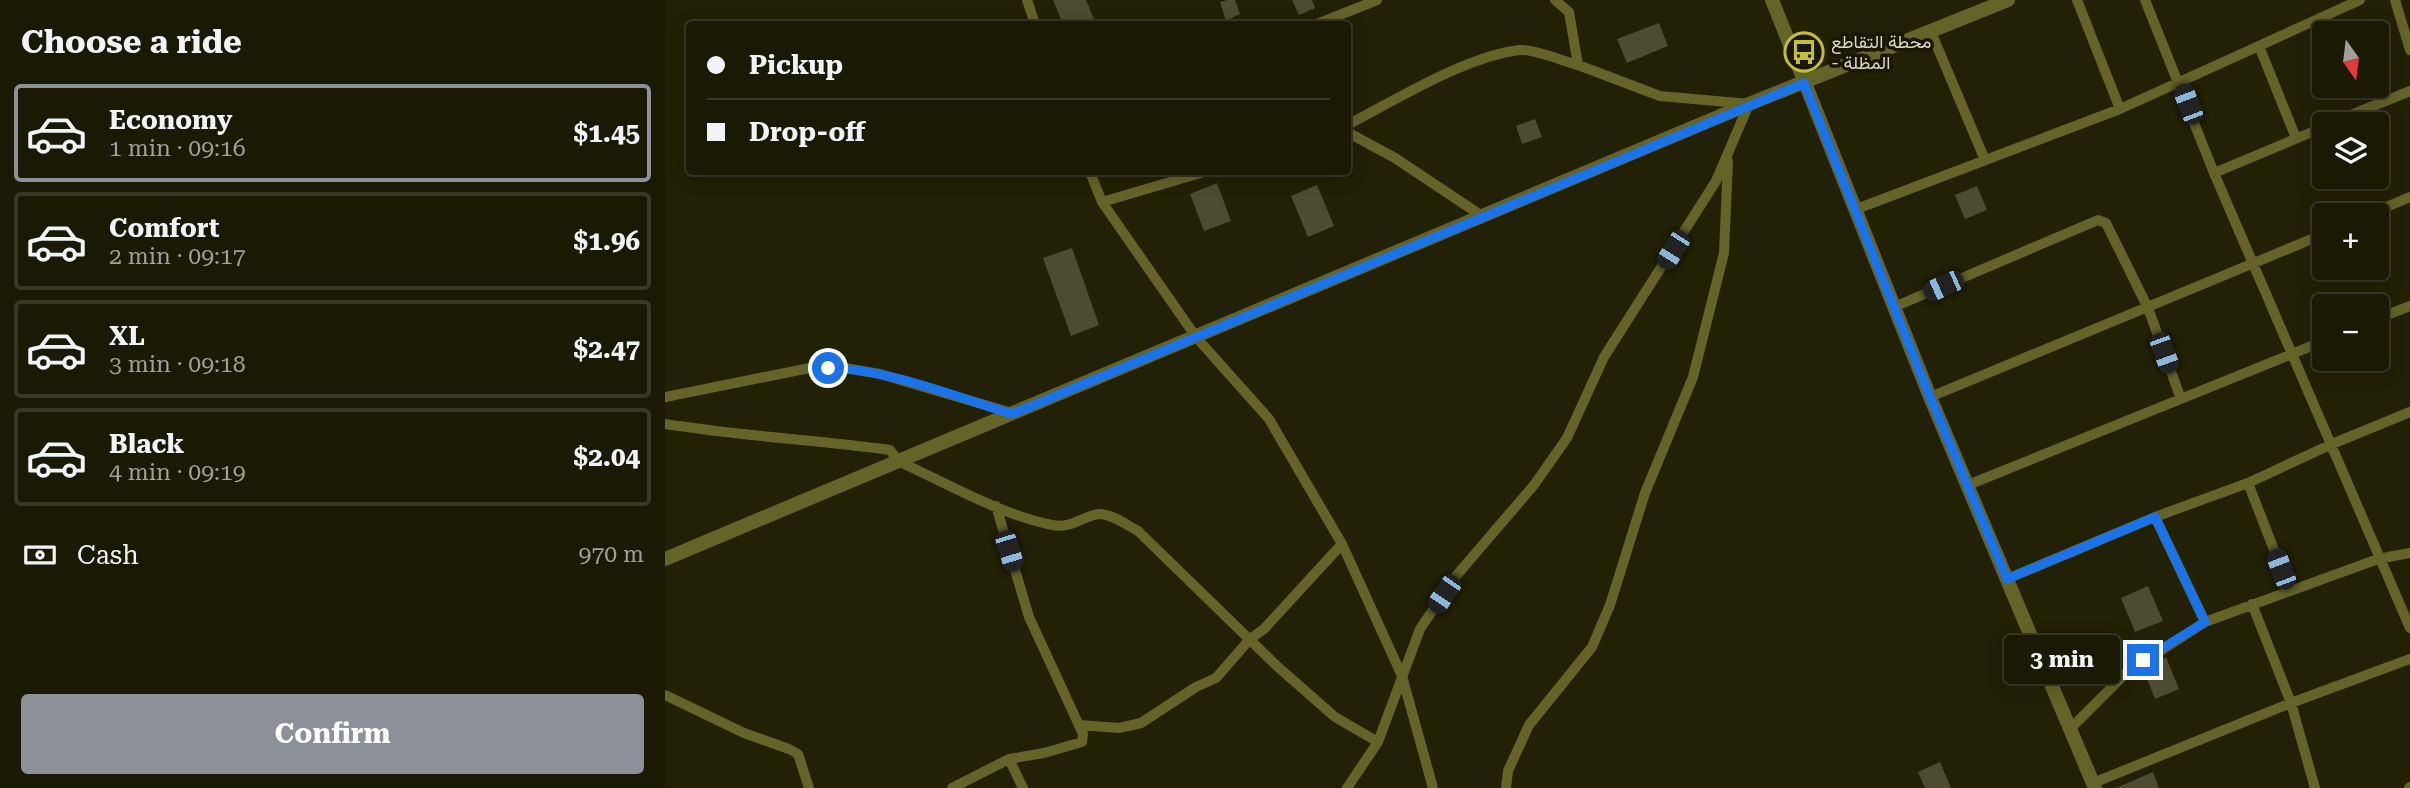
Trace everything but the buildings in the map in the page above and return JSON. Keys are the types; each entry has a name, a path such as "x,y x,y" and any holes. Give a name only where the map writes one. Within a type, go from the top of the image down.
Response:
{"street":[{"path":"1027,0 1034,21"},
{"path":"1324,21 1377,0"},
{"path":"1555,0 1569,12 1578,65"},
{"path":"1772,0 1930,397 2094,785 2291,703 2410,659"},
{"path":"665,559 1749,104 2008,0"},
{"path":"2077,0 2120,109"},
{"path":"2145,0 2214,173 2410,628"},
{"path":"1854,210 2120,109 2360,0"},
{"path":"2395,0 2410,50"},
{"path":"1931,32 1985,160"},
{"path":"2259,46 2296,138"},
{"path":"1351,123 1484,59 1523,50 1578,65 1660,96 1749,104"},
{"path":"2358,112 2410,90"},
{"path":"1347,788 1378,742 1420,629 1456,576 1534,485 1567,438 1604,357 1716,181 1749,104"},
{"path":"2214,173 2312,132"},
{"path":"1351,134 1395,158 1482,216"},
{"path":"1506,788 1508,771 1528,725 1592,647 1610,605 1645,493 1693,377 1724,253 1728,154"},
{"path":"1091,175 1102,202 1196,337 1269,419 1342,544 1402,676 1433,788"},
{"path":"1102,202 1194,175"},
{"path":"2389,206 2410,197"},
{"path":"1894,307 2098,220 2106,223 2148,308 2181,399"},
{"path":"1930,397 2312,239"},
{"path":"2389,314 2410,306"},
{"path":"1968,485 2312,346"},
{"path":"665,397 810,368 845,368 880,374 1012,414"},
{"path":"2007,579 2155,517 2248,483 2410,412"},
{"path":"665,424 890,450 898,461 1030,520 1057,526 1079,522 1098,514 1115,518 1138,531 1335,717 1378,742"},
{"path":"2248,483 2290,591"},
{"path":"952,788 1009,758 1044,753 1082,741 1083,734 1029,617 996,506"},
{"path":"2155,517 2205,622"},
{"path":"1079,725 1119,728 1141,723 1196,687 1216,678 1342,544"},
{"path":"2069,730 2126,673 2205,622 2378,559 2410,553"},
{"path":"2252,604 2291,703 2315,788"},
{"path":"665,695 744,733 798,754 809,788"},
{"path":"1009,758 1023,788"}],"place":[{"name":"محطة التقاطع - المظلة","path":"1804,52"}],"route":[{"path":"828,368 880,374 1012,414 1804,83 1930,397 2007,579 2155,517 2205,622 2143,660"}]}
